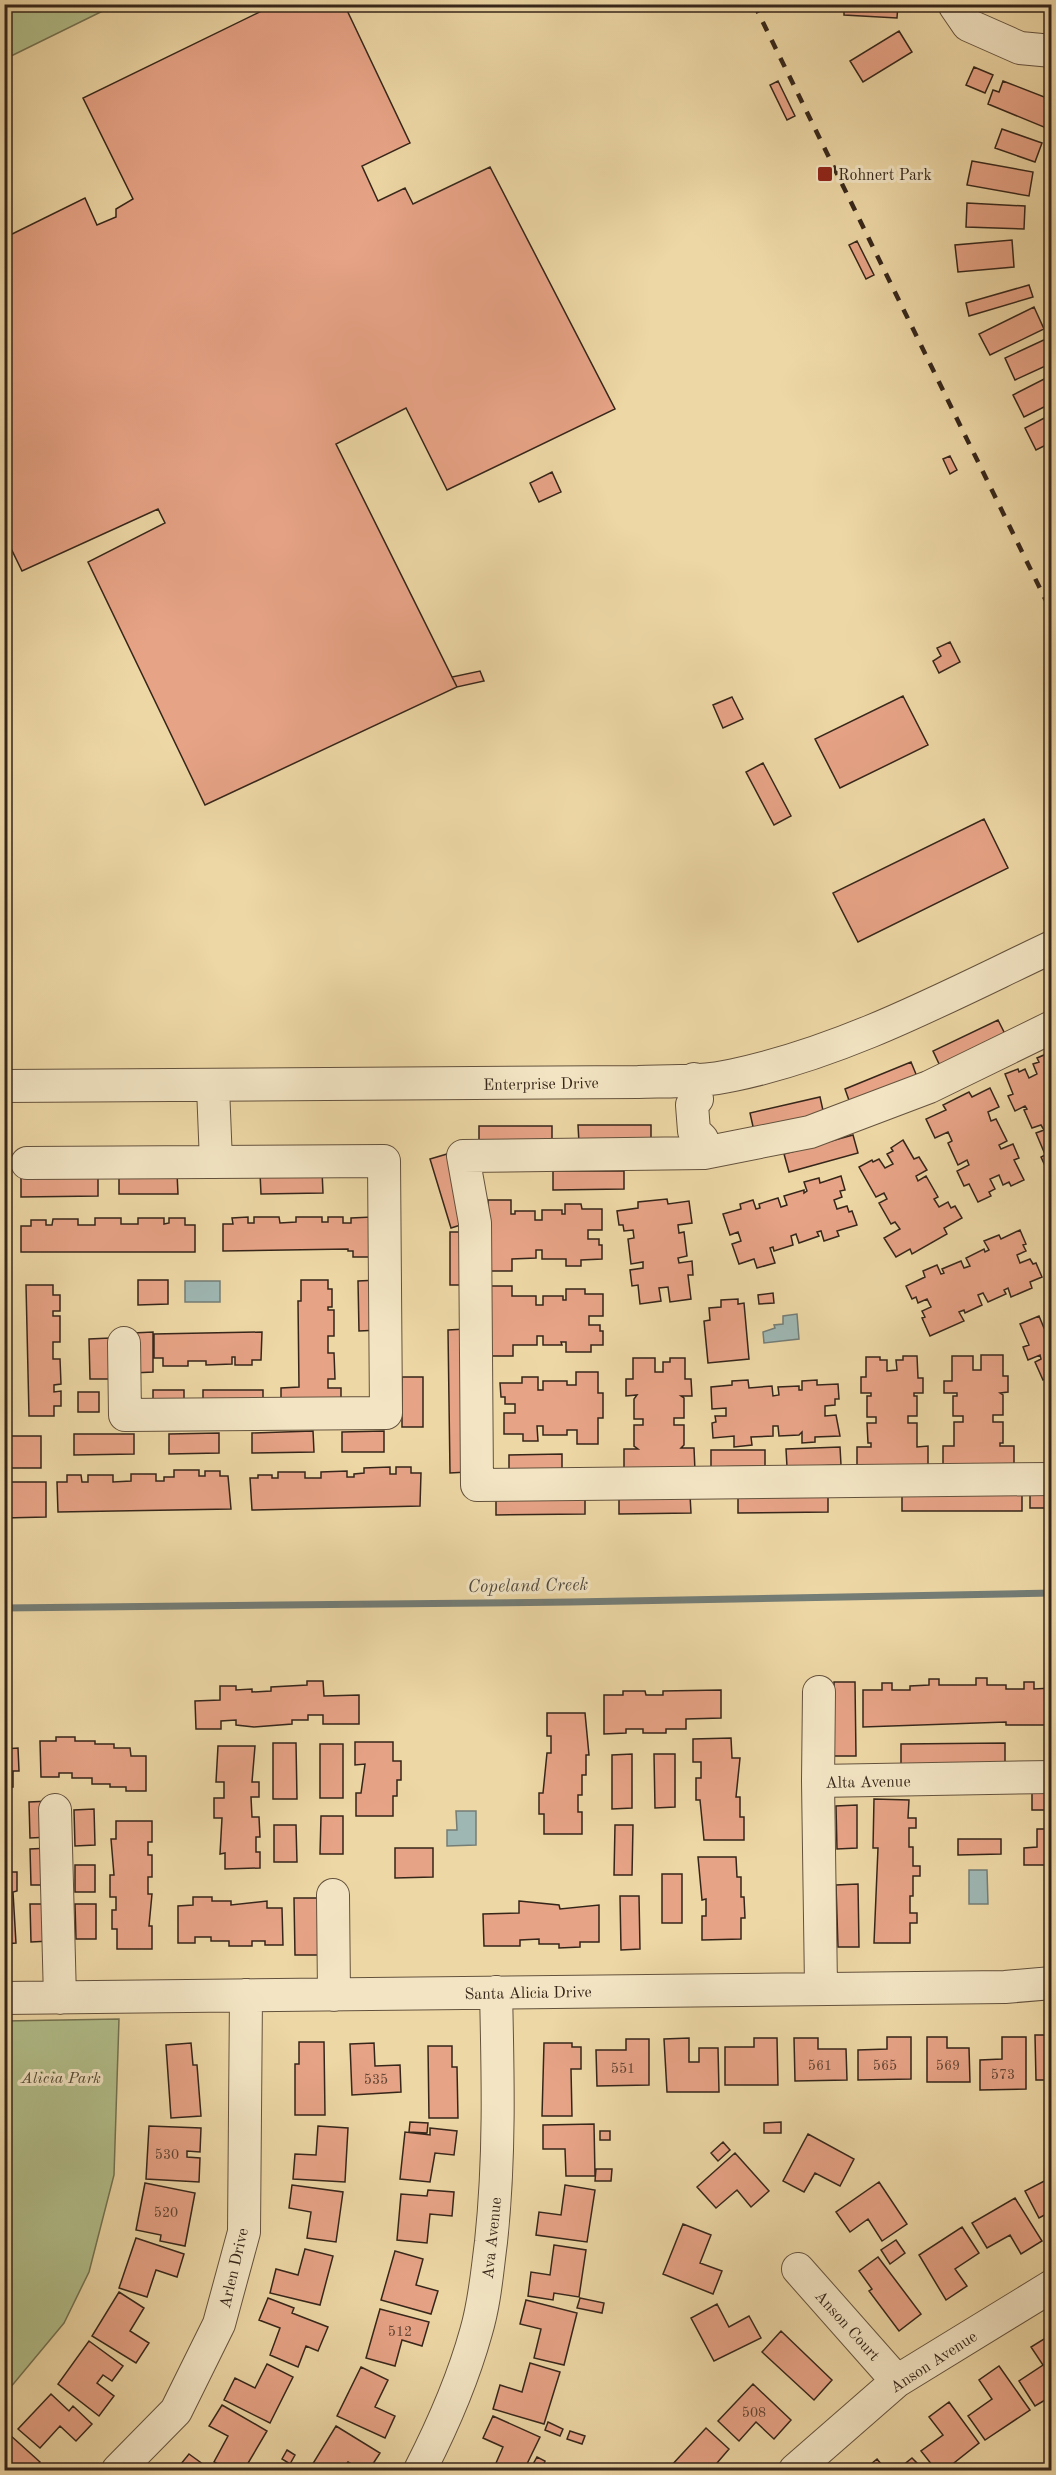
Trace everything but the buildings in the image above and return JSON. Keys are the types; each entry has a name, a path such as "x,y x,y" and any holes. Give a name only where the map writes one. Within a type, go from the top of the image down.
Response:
{"street":[{"path":"955,6 968,25 1020,48 1052,51"},
{"name":"Enterprise Drive","path":"4,1086 213,1087 638,1082 695,1089 840,1045 1052,947"},
{"path":"1052,1027 929,1087 810,1132 703,1146 463,1156 475,1223 477,1485 1052,1479"},
{"path":"213,1087 216,1162"},
{"path":"695,1089 704,1104 708,1130 703,1146"},
{"path":"27,1163 384,1161 386,1413 125,1415 124,1343"},
{"path":"818,1781 819,1692"},
{"name":"Alta Avenue","path":"821,1987 818,1781 1052,1777"},
{"path":"55,1810 60,1998"},
{"path":"333,1895 334,1995"},
{"name":"Santa Alicia Drive","path":"4,1998 821,1987 1005,1987 1052,1983"},
{"name":"Ava Avenue","path":"420,2470 461,2375 477,2331 486,2287 496,2195 500,2121 496,1992"},
{"name":"Arlen Drive","path":"118,2470 176,2411 219,2324 244,2232 246,1995"},
{"name":"Anson Court","path":"798,2269 897,2381"},
{"name":"Anson Avenue","path":"795,2470 897,2381 1052,2286"}],"green space":[{"path":"5,4 115,4 115,5 5,59"},
{"name":"Alicia Park","path":"119,2019 114,2175 89,2272 64,2323 5,2394 5,2021"}],"water":[{"path":"185,1281 220,1281 220,1302 185,1302"},
{"path":"797,1314 799,1339 764,1343 763,1332 775,1328 774,1325 783,1324 783,1316"},
{"path":"456,1811 476,1811 476,1845 447,1846 447,1830 457,1830"},
{"path":"969,1870 987,1870 988,1904 969,1904"}],"waterway":[{"name":"Copeland Creek","path":"4,1608 570,1602 1052,1593"}],"railway":[{"path":"754,4 1052,613"}],"place":[{"name":"Rohnert Park","path":"825,174"}]}
